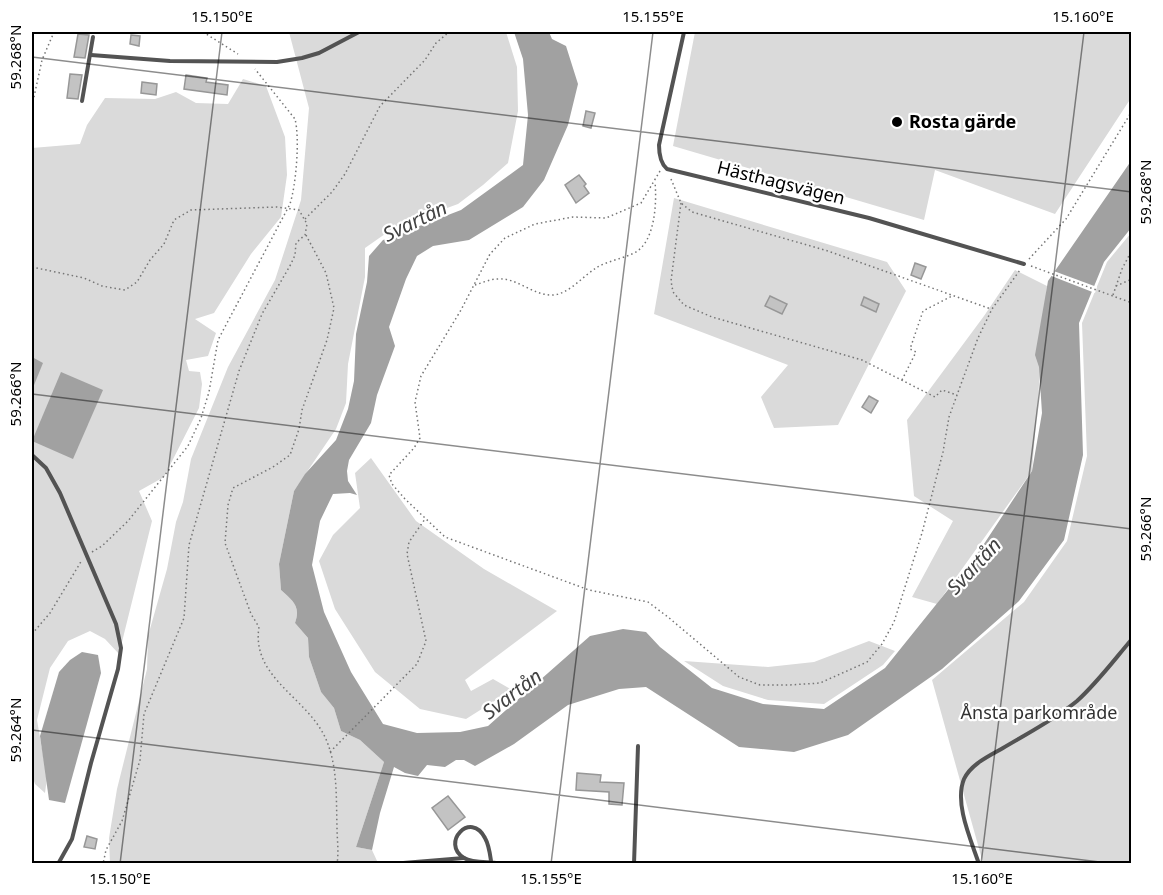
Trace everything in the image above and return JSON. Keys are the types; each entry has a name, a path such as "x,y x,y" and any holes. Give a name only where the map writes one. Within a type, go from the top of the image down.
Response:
{"lane":[{"path":"91,55 170,61 277,62 319,53 359,32"},
{"path":"663,165 660,145 684,32"},
{"path":"82,101 93,37"},
{"name":"Hästhagsvägen","path":"663,165 674,171 869,219 1024,264"},
{"path":"32,455 46,468 60,493 116,624 121,648 72,839 58,864"},
{"path":"979,864 960,797 965,777 970,770 986,758 1039,728 1078,700 1131,639"},
{"path":"634,864 638,746"},
{"path":"464,858 455,845 460,831 467,827 482,832 487,840 491,861"},
{"path":"391,864 464,858 502,864"}],"path":[{"path":"32,106 42,60 54,32"},
{"path":"32,634 50,613 86,555 102,546 128,521 188,446 210,392 218,340 288,209 294,190 297,129 295,119 248,60 203,32"},
{"path":"304,220 339,183 380,106 401,86 436,43 449,32"},
{"path":"663,165 641,203 606,218 573,217 535,224 505,238 490,254 475,285 421,376 414,402 420,438 414,448 389,475 392,484 445,537 589,590 648,603 739,677 760,685 820,683 867,662 882,644 894,622 922,533 943,452 949,417 978,339 992,309 1024,264 1066,219 1131,111"},
{"path":"663,165 681,203 692,212 828,251 992,309"},
{"path":"475,285 497,279 514,281 538,293 559,294 602,265 636,252 645,246 652,226 657,200 654,182"},
{"path":"681,203 671,281 673,292 684,305 712,317 862,360 935,397 942,390 957,395"},
{"path":"32,267 84,278 102,286 125,290 137,282 150,260 164,244 174,220 191,210 299,210 307,225 305,235 296,243 295,255 291,264 262,314 239,371 214,451 189,545 184,618 144,714 140,760 122,821 106,850 103,864"},
{"path":"306,231 326,273 334,308 327,340 302,410 290,455 273,467 233,488 228,505 225,543 251,614 259,627 257,641 265,662 274,678 309,714 325,737 336,782 337,864"},
{"path":"1113,296 1131,250"},
{"path":"1024,264 1131,303"},
{"path":"1115,286 1131,279"},
{"path":"901,381 916,352 909,349 923,311 952,296"},
{"path":"329,752 417,664 426,641 407,554 409,542 426,519"}],"green space":[{"path":"289,32 506,32 517,67 518,111 508,163 458,204 395,227 365,248 365,277 348,364 346,403 336,429 294,491 279,564 281,590 296,608 295,623 308,638 309,657 321,692 334,708 341,731 360,740 384,762 356,847 372,850 378,863 110,864 109,838 117,789 147,669 148,636 167,569 191,459 228,367 275,280 301,200 309,108"},
{"name":"Rosta gärde","path":"695,32 1131,32 1131,98 1055,214 935,170 924,220 673,146"},
{"path":"243,79 266,86 285,137 287,175 281,217 251,254 214,313 195,319 216,333 208,356 186,360 189,371 200,372 202,384 199,408 164,477 139,491 152,521 119,654 105,639 90,631 68,641 50,668 37,720 47,778 45,793 35,784 32,775 32,148 80,144 87,125 105,98 155,99 176,92 196,103 228,104"},
{"path":"674,198 887,262 906,291 838,425 774,428 761,397 788,365 654,314"},
{"name":"Ånsta parkområde","path":"1131,233 1131,863 983,863 932,680 1024,602 1067,541 1087,456 1082,323 1107,262"},
{"path":"1015,270 1047,286 1032,471 937,604 912,597 953,521 914,496 907,420"},
{"path":"371,458 416,521 484,569 557,611 465,680 471,691 493,679 512,690 466,719 420,709 375,672 335,609 319,561 333,535 360,508 355,473"},
{"path":"869,641 895,651 883,665 824,704 768,700 723,686 684,661 768,667 814,662"}],"water":[{"name":"Svartån","path":"514,32 549,32 552,39 566,46 578,84 568,125 544,180 523,207 469,240 433,246 417,256 389,327 395,346 377,395 371,423 349,460 348,481 357,495 333,494 320,521 312,565 324,612 351,672 383,724 417,733 460,732 488,726 590,636 623,629 646,632 660,647 712,688 763,704 824,709 885,668 980,550 1032,471 1042,413 1039,367 1035,355 1048,281 1131,161 1131,228 1104,262 1079,323 1083,455 1064,540 1019,601 942,669 848,735 794,752 739,747 646,687 619,689 568,705 514,744 475,766 464,760 456,760 445,767 427,765 418,776 394,767 372,850 356,847 384,762 360,740 341,731 334,708 321,692 309,657 308,638 295,623 296,608 281,590 279,564 294,491 305,474 336,440 348,409 354,381 356,334 367,282 369,256 383,240 461,210 523,165 528,115 523,59"},
{"path":"32,357 43,363 32,390"},
{"path":"61,372 103,390 73,459 32,441"},
{"path":"82,652 98,655 101,673 65,803 49,800 40,736 59,672 70,660"}],"pier":[{"path":"1051,270 1097,287 1095,293 1049,275"}],"building":[{"path":"78,34 89,35 85,58 74,57"},
{"path":"131,35 140,36 139,46 130,44"},
{"path":"70,74 82,75 78,99 67,98"},
{"path":"186,75 207,78 206,82 228,85 227,95 184,89"},
{"path":"142,82 157,84 156,95 141,93"},
{"path":"586,111 595,113 591,128 583,126"},
{"path":"579,175 589,193 576,203 565,185"},
{"path":"915,263 926,267 921,279 911,275"},
{"path":"770,296 787,304 782,314 765,306"},
{"path":"864,297 879,304 876,312 861,305"},
{"path":"869,396 878,401 871,413 862,407"},
{"path":"577,773 601,775 600,782 624,783 622,805 609,804 609,792 576,790"},
{"path":"448,796 465,817 448,830 432,808"},
{"path":"87,836 97,839 95,849 84,847"}],"place":[{"name":"Rosta gärde","path":"897,122"}]}
